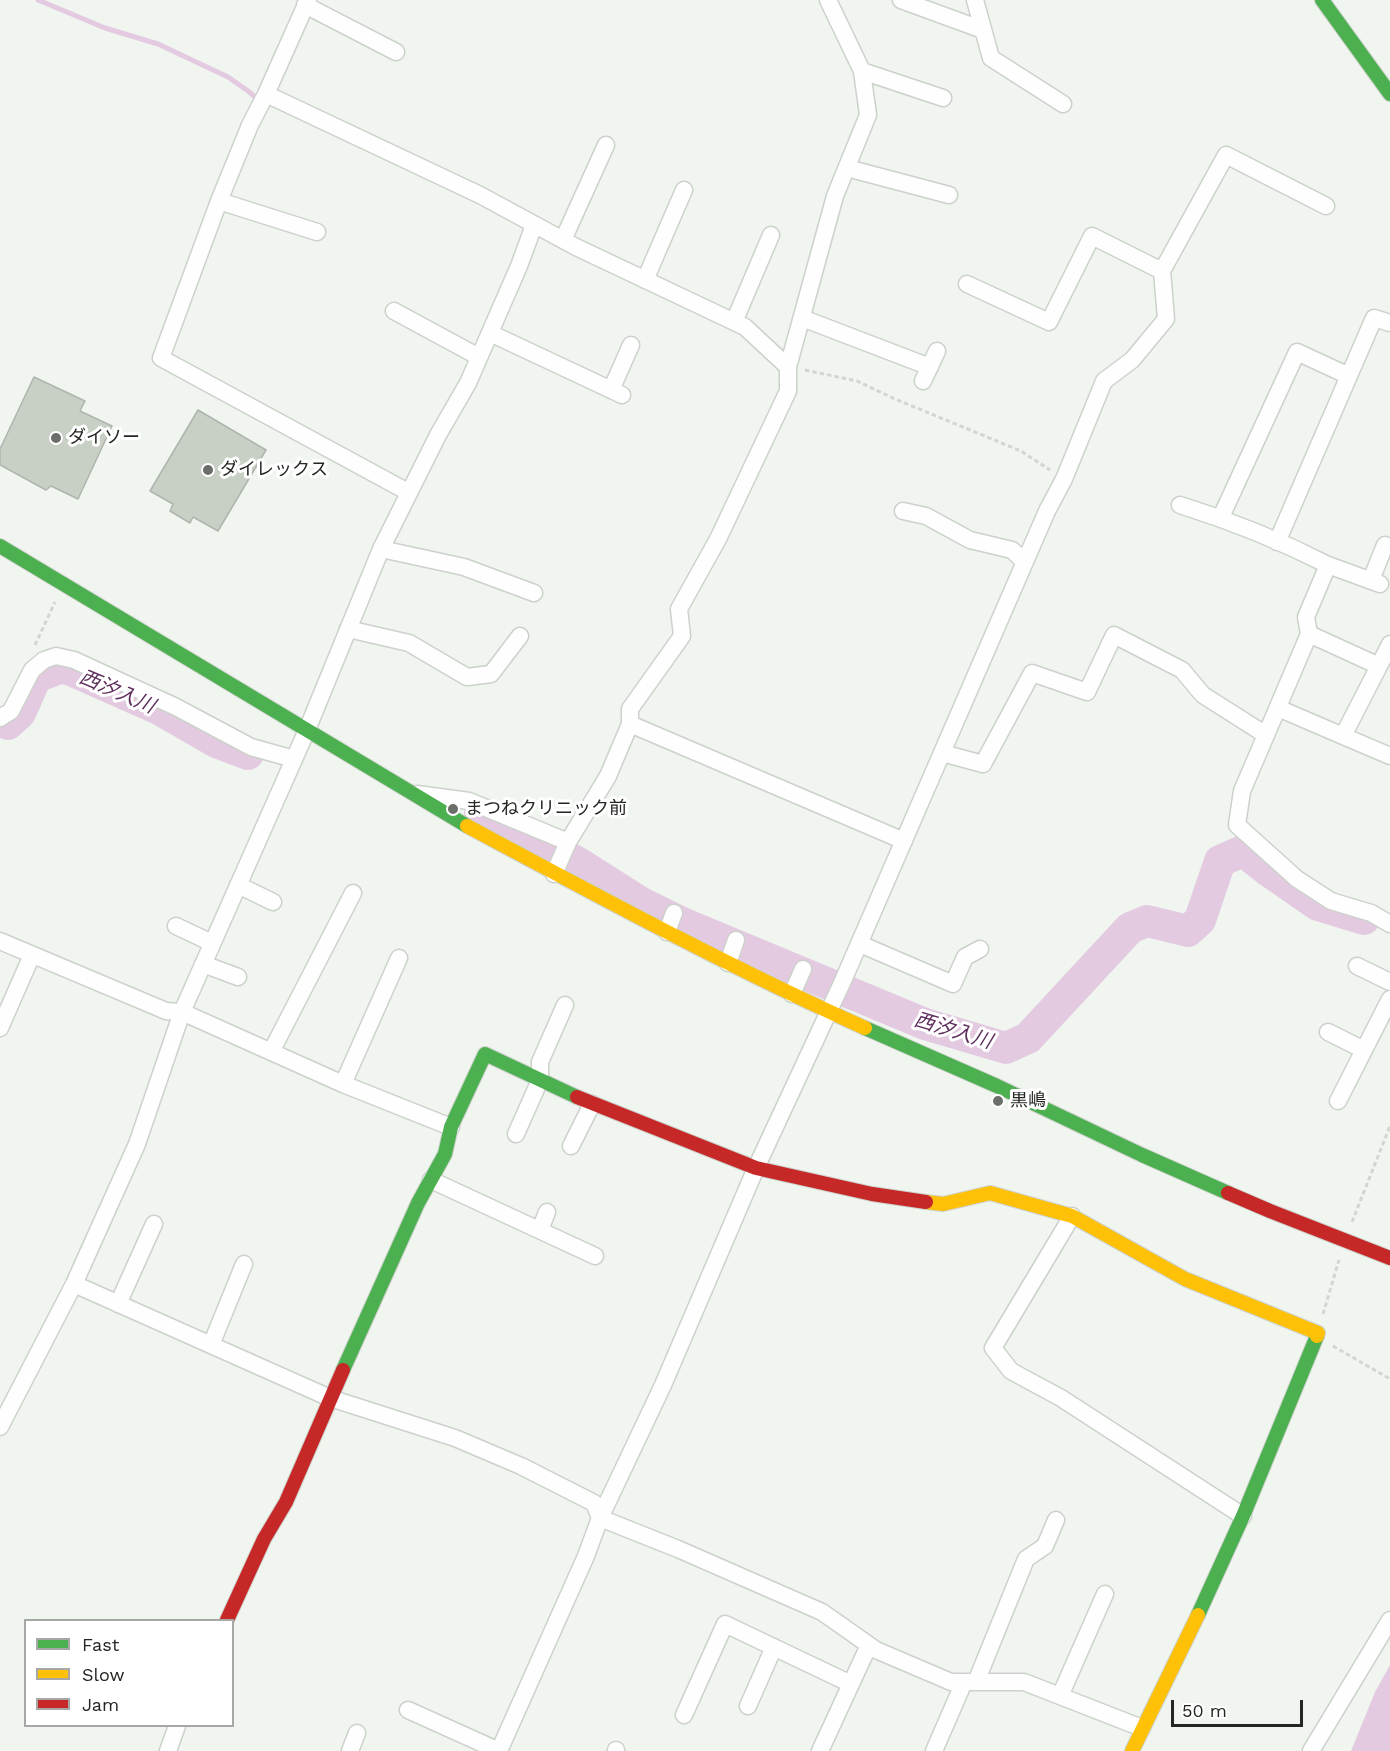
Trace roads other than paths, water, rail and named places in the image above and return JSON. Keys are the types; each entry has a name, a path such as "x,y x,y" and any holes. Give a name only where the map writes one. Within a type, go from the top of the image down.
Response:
{"street":[{"path":"556,869 566,845 608,776 630,724 630,709 682,636 679,609 718,539 788,391 788,367 835,196 868,115 862,71 828,0"},
{"path":"901,0 984,30"},
{"path":"975,0 991,58 1063,104"},
{"path":"1322,0 1390,94"},
{"path":"396,52 307,2 250,125 219,201 161,358 408,492"},
{"path":"862,71 943,98"},
{"path":"266,94 480,195 563,240 745,327 788,367"},
{"path":"563,240 606,145"},
{"path":"408,1710 499,1751 586,1556 600,1518 663,1385 756,1168 860,944 1047,511 1064,478 1104,381 1132,360 1166,319 1162,271 1226,155 1326,206"},
{"path":"847,168 949,195"},
{"path":"645,280 684,190"},
{"path":"219,201 317,232"},
{"path":"0,1427 74,1284 136,1144 182,1012 307,730 381,549 408,492 468,382 534,225"},
{"path":"734,322 771,235"},
{"path":"967,284 1049,322 1092,236 1162,271"},
{"path":"394,311 479,357"},
{"path":"802,318 927,374 937,351"},
{"path":"1277,542 1374,318 1390,323"},
{"path":"489,333 616,393 631,345"},
{"path":"1221,518 1297,352 1349,376"},
{"path":"1180,505 1221,518 1328,565 1375,582 1385,545"},
{"path":"903,511 926,516 970,540 1012,550 1025,562"},
{"path":"0,546 410,793 556,869 797,980 828,1011 997,1086 1142,1155 1270,1211 1390,1258"},
{"path":"381,549 464,567 534,593"},
{"path":"1328,565 1306,617 1309,634 1242,791 1237,825 1297,879 1331,901 1371,913 1390,924"},
{"path":"348,629 409,643 467,677 491,674 520,636"},
{"path":"1309,634 1379,666"},
{"path":"942,753 983,764 1032,674 1087,692 1114,635 1182,670 1203,695 1266,735"},
{"path":"1343,736 1390,644"},
{"path":"0,718 11,711 32,670 44,660 56,656 74,660 176,707 251,747 294,759"},
{"path":"1278,708 1390,756"},
{"path":"630,724 904,841"},
{"path":"410,793 469,801 566,845"},
{"path":"238,885 273,902"},
{"path":"271,1052 353,893"},
{"path":"176,926 212,944"},
{"path":"0,940 166,1011 182,1012 343,1084 451,1127"},
{"path":"860,944 953,984 965,957 980,949"},
{"path":"0,1028 32,955"},
{"path":"343,1084 399,958"},
{"path":"203,964 238,977"},
{"path":"1357,966 1390,982"},
{"path":"1338,1101 1390,999"},
{"path":"516,1134 540,1080 540,1062 565,1005"},
{"path":"1328,1032 1364,1050"},
{"path":"227,1619 264,1539 286,1502 418,1203 445,1154 451,1127 485,1053 592,1104 756,1168 872,1194 943,1204 990,1193 1072,1216 1185,1279 1318,1333 1243,1516 1132,1751"},
{"path":"572,1146 592,1104"},
{"path":"431,1179 595,1256"},
{"path":"540,1230 547,1212"},
{"path":"1072,1216 993,1348 1011,1371 1061,1398 1243,1516"},
{"path":"118,1304 154,1224"},
{"path":"211,1345 244,1264"},
{"path":"74,1284 330,1398 455,1438 521,1466 594,1503 600,1518 678,1549 822,1612 876,1650 951,1682 1024,1682 1142,1728"},
{"path":"934,1751 970,1682 1026,1559 1045,1546 1056,1520"},
{"path":"1060,1696 1105,1594"},
{"path":"1311,1751 1390,1620"},
{"path":"684,1715 725,1624 851,1684"},
{"path":"820,1751 869,1645"},
{"path":"748,1707 774,1647"},
{"path":"168,1751 176,1727"},
{"path":"350,1751 357,1733"}],"waterway":[{"path":"38,0 105,28 158,44 228,77 255,97"},
{"name":"西汐入川","path":"8,724 20,713 36,677 59,668 69,669 157,708 216,742 248,754"},
{"name":"西汐入川","path":"480,813 508,824 580,864 643,904 682,923 925,1024 1006,1048 1028,1038 1130,928 1147,921 1188,931 1200,920 1220,861 1243,851 1318,905 1364,919"}],"place":[{"name":"ダイソー","path":"56,438"},
{"name":"ダイレックス","path":"208,470"},
{"name":"まつねクリニック前","path":"453,809"},
{"name":"黒嶋","path":"998,1101"}]}
